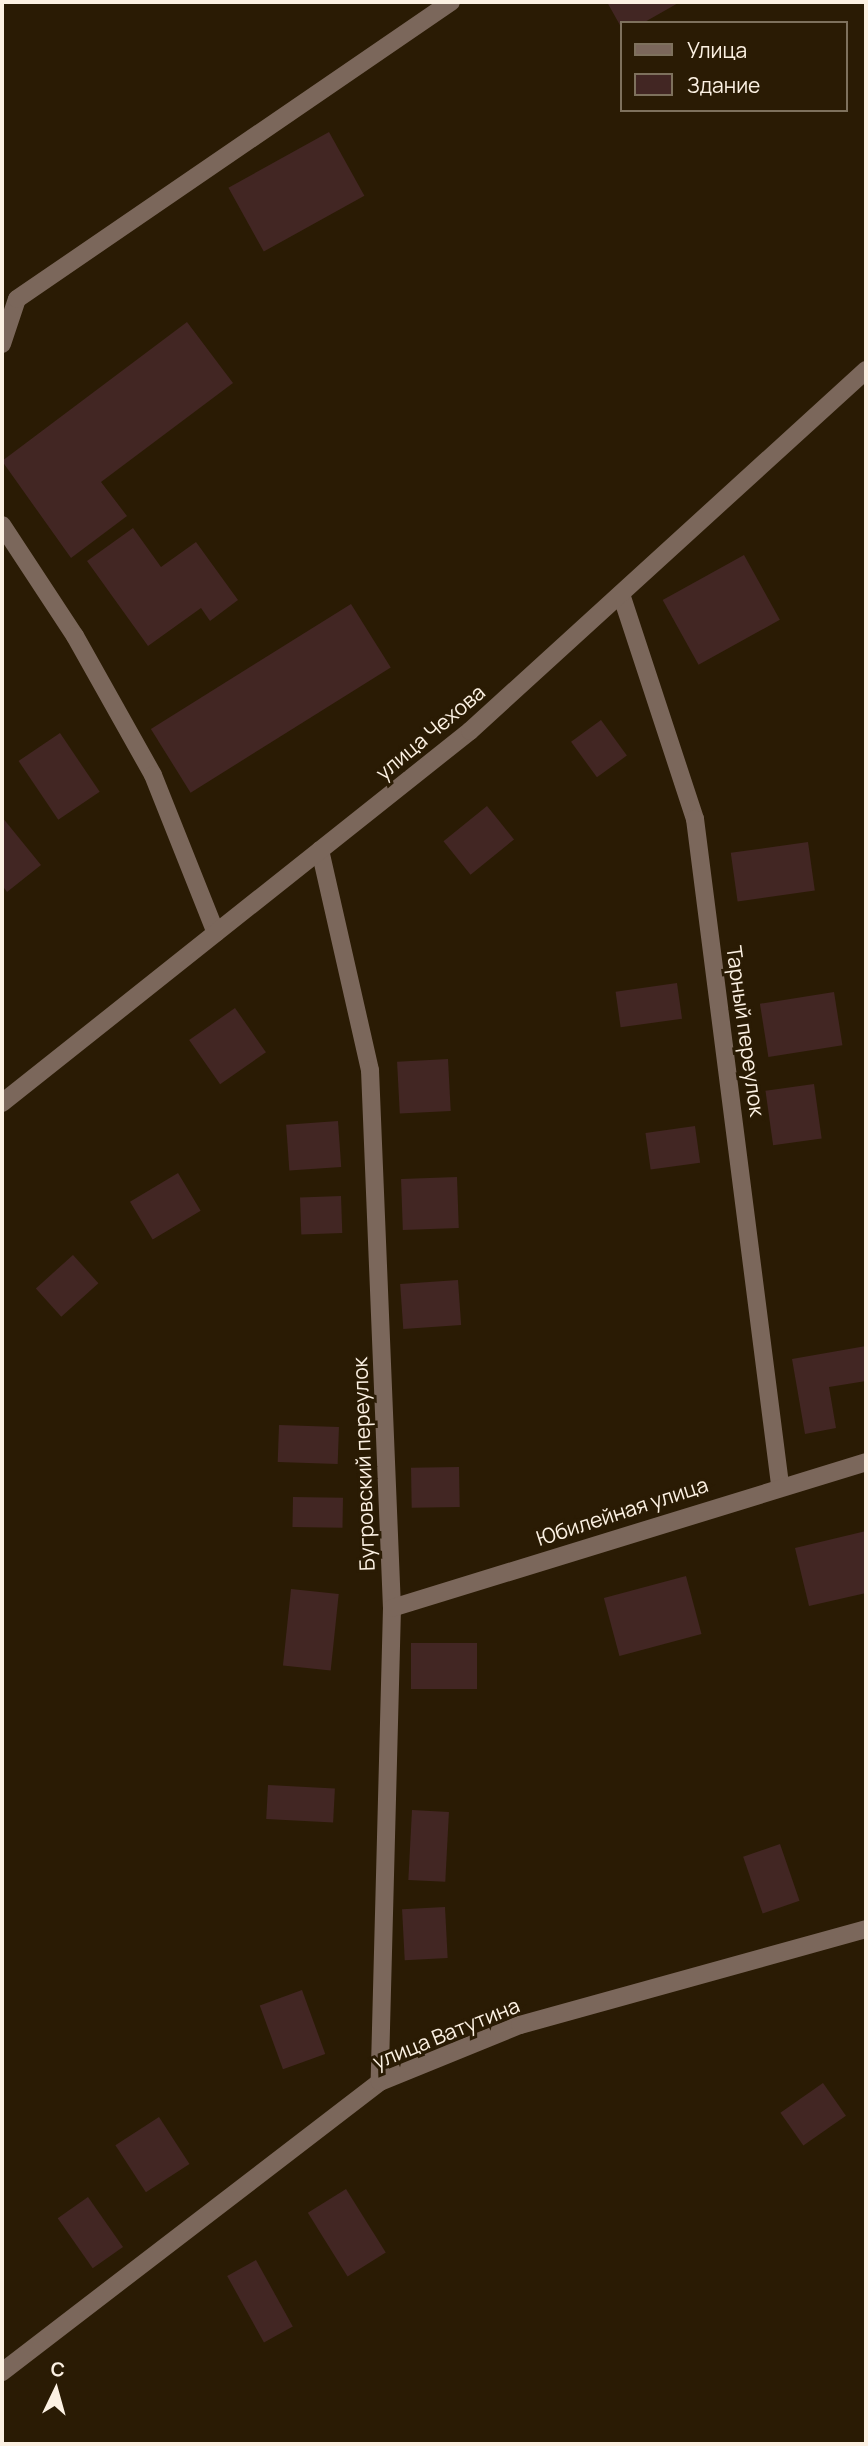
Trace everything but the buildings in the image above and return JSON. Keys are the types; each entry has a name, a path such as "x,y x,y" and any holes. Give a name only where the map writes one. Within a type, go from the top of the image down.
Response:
{"street":[{"path":"2,344 17,299 451,2"},
{"name":"улица Чехова","path":"2,1103 470,731 866,370"},
{"path":"2,525 75,635 153,775 216,933"},
{"name":"Тарный переулок","path":"621,594 695,819 780,1485"},
{"name":"Бугровский переулок","path":"320,850 370,1070 392,1608 380,2082"},
{"name":"Юбилейная улица","path":"392,1608 780,1485 866,1462"},
{"name":"улица Ватутина","path":"2,2372 380,2082 520,2025 866,1929"}]}
